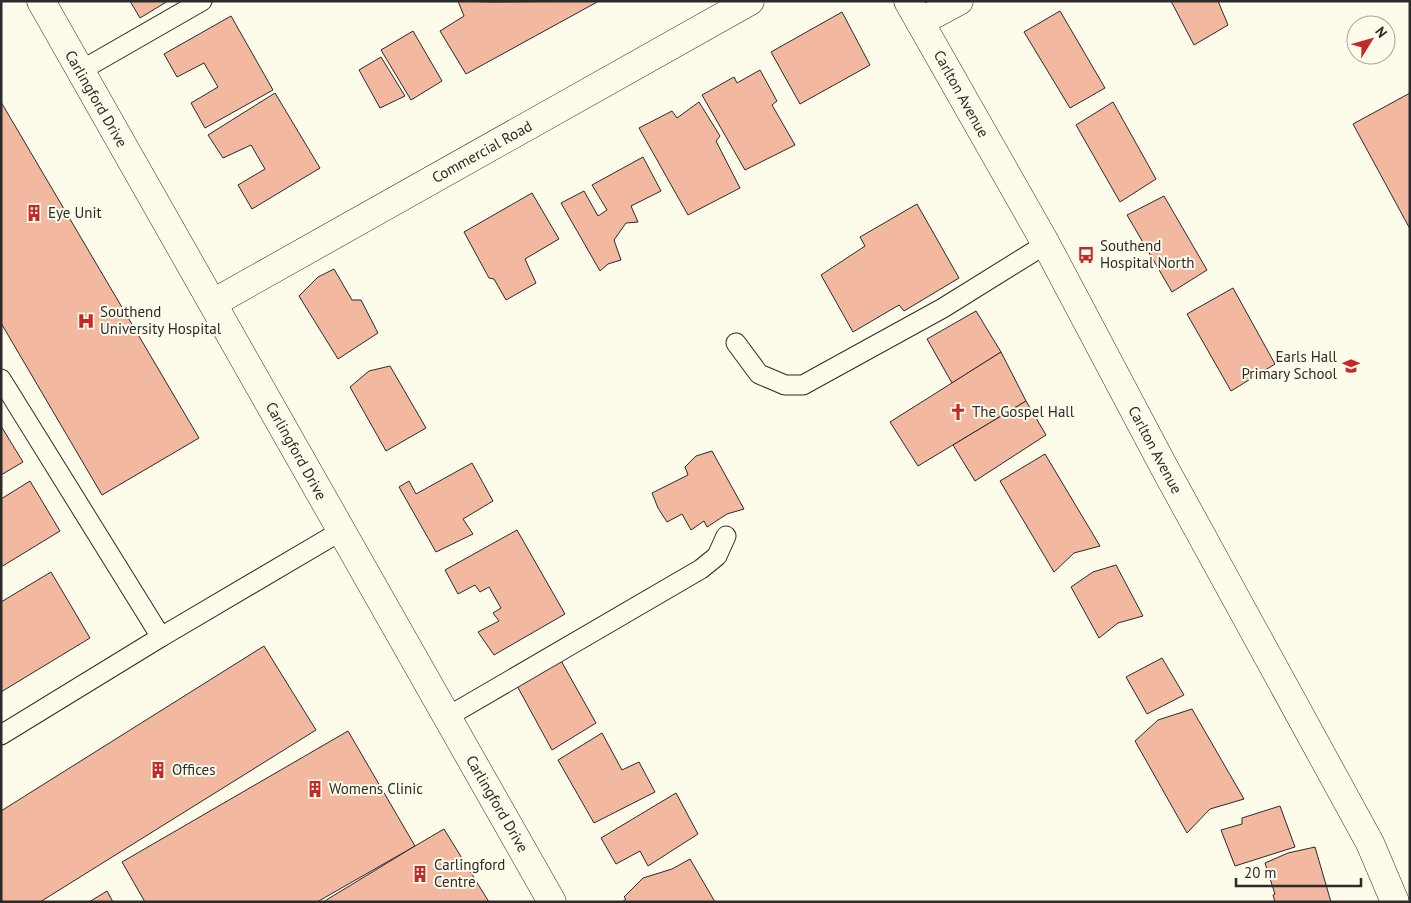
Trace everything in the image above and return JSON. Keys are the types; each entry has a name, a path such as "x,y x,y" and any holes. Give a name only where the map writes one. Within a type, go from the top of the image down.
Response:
{"street":[{"name":"Carlingford Drive","path":"40,1 552,902"},
{"name":"Commercial Road","path":"213,303 750,1"},
{"path":"914,11 959,1"},
{"name":"Carlton Avenue","path":"914,11 1046,244 1169,475 1370,842 1395,902"}],"lane":[{"path":"80,71 202,1"},
{"path":"736,343 759,374 785,385 803,385 943,308 1046,244"},
{"path":"4,389 161,637"},
{"path":"1,735 161,637 341,531"},
{"path":"447,717 701,570 717,556 726,536"}],"building":[{"path":"130,1 168,1 140,18"},
{"path":"458,1 599,1 466,74 440,31 464,16"},
{"path":"1171,1 1218,1 1228,25 1194,45"},
{"path":"1060,11 1105,88 1070,108 1024,32"},
{"path":"842,12 870,65 800,104 771,52"},
{"path":"231,16 273,90 205,128 191,103 218,87 204,63 177,77 164,54"},
{"path":"413,31 442,81 411,100 381,50"},
{"path":"381,57 405,96 380,108 359,70"},
{"path":"760,70 777,101 772,105 795,145 745,170 702,95 734,77 737,83"},
{"path":"275,93 320,168 252,209 238,185 265,169 251,145 223,158 208,135"},
{"path":"1410,93 1410,229 1353,124"},
{"name":"Eye Unit","path":"1,102 199,438 102,495 1,323"},
{"path":"699,102 720,136 716,141 740,188 688,215 639,128 672,111 677,118"},
{"path":"1113,102 1156,179 1120,202 1076,125"},
{"path":"643,157 661,191 631,206 638,222 626,223 614,240 621,260 608,264 600,271 561,203 584,191 598,216 607,210 592,185"},
{"path":"532,193 559,239 525,259 536,283 506,300 494,279 489,278 464,232"},
{"path":"1164,196 1207,270 1172,292 1127,215"},
{"path":"917,204 959,278 904,311 899,305 853,332 821,275 865,246 860,237"},
{"path":"334,269 352,300 361,300 378,333 338,359 299,296 318,277"},
{"path":"1233,288 1275,364 1231,391 1187,314"},
{"path":"976,311 1001,352 952,383 927,339"},
{"name":"The Gospel Hall","path":"1001,352 1026,401 918,466 890,422"},
{"path":"390,366 426,428 386,451 350,387 369,371"},
{"path":"1026,401 1046,435 975,481 953,445"},
{"path":"1,426 23,462 1,475"},
{"path":"712,451 744,509 727,514 707,527 704,521 691,530 682,514 667,522 658,508 652,493 688,475 685,467 696,456"},
{"path":"1045,454 1100,546 1074,553 1054,572 1000,481"},
{"path":"472,463 493,501 463,519 473,534 436,552 399,487 409,481 416,494"},
{"path":"30,481 60,531 1,567 1,499"},
{"path":"517,530 565,614 494,655 478,632 499,621 493,613 501,608 489,587 480,592 475,585 458,594 445,570"},
{"path":"1116,565 1143,616 1118,623 1099,638 1071,587 1093,572"},
{"path":"51,572 90,638 1,692 1,602"},
{"name":"Offices","path":"264,646 316,730 40,902 1,902 1,811"},
{"path":"1162,658 1184,695 1147,714 1126,677"},
{"path":"560,659 596,723 552,750 516,684"},
{"path":"1192,709 1244,799 1210,809 1187,833 1135,741 1158,720"},
{"name":"Womens Clinic","path":"348,731 415,846 317,902 145,902 122,862"},
{"path":"602,733 622,770 639,762 655,792 594,823 558,760"},
{"path":"676,793 698,834 648,866 640,851 616,864 601,838"},
{"path":"1280,806 1295,847 1235,866 1221,830 1242,824 1242,818"},
{"name":"Carlingford Centre","path":"444,829 489,902 323,902 415,846"},
{"path":"1315,847 1331,902 1275,902 1273,895 1275,894 1265,863 1288,853"},
{"path":"690,859 715,902 622,902 626,899 624,897 643,878 672,869"},
{"path":"107,891 113,902 89,902"}],"place":[{"name":"Eye Unit","path":"34,213"},
{"name":"Southend Hospital North","path":"1086,255"},
{"name":"Southend University Hospital","path":"86,321"},
{"name":"Earls Hall Primary School","path":"1351,366"},
{"name":"The Gospel Hall","path":"958,412"},
{"name":"Offices","path":"158,770"},
{"name":"Womens Clinic","path":"315,789"},
{"name":"Carlingford Centre","path":"420,874"}]}
